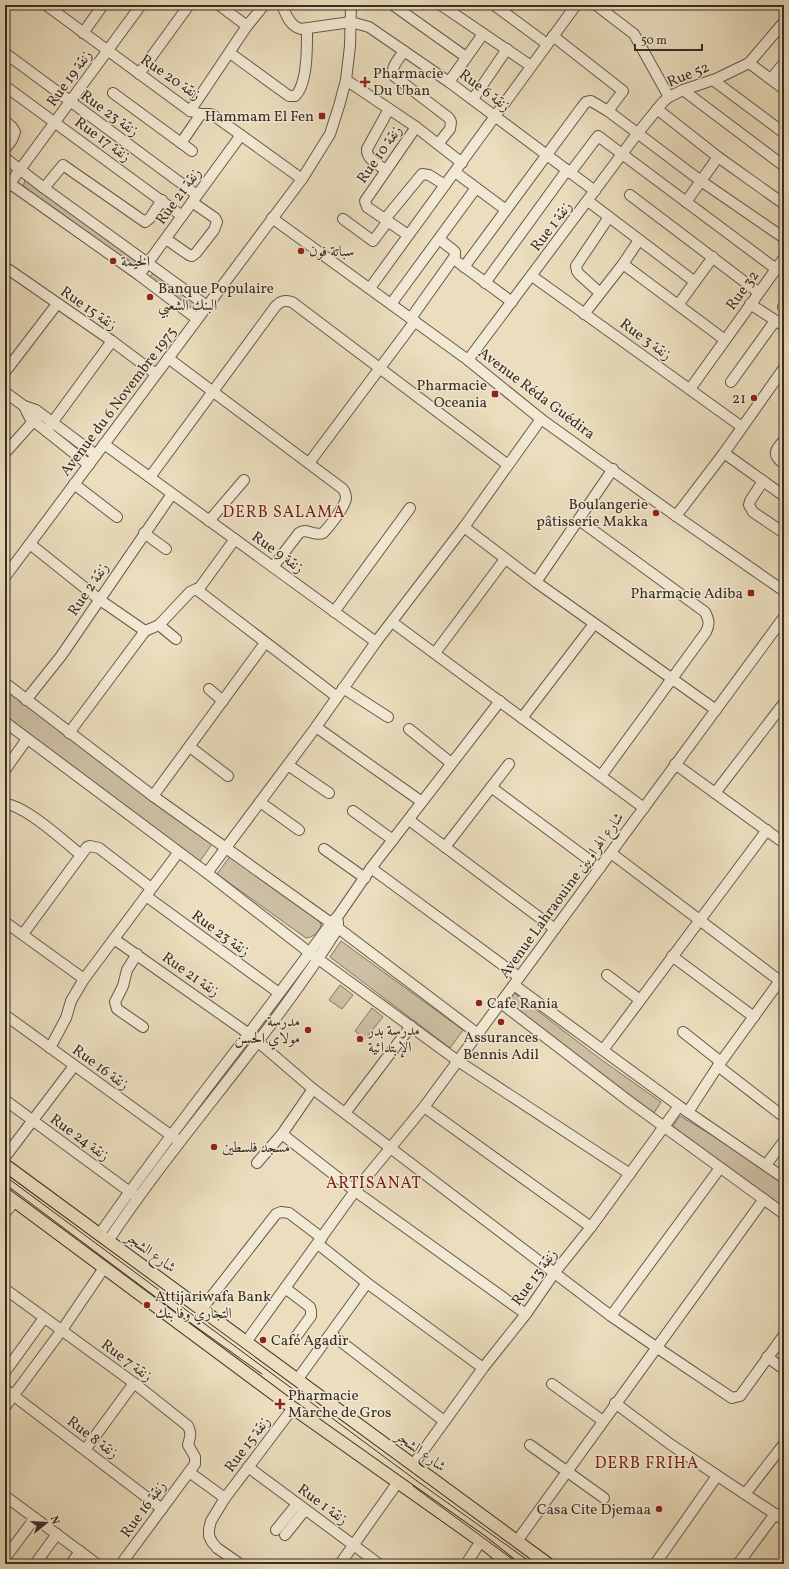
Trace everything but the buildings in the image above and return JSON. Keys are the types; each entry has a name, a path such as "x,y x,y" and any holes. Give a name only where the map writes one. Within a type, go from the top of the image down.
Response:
{"main road":[{"name":"شارع الشجر","path":"5,1165 548,1564"},
{"path":"10,1197 293,1408 481,1541 510,1564"}],"street":[{"name":"Rue 20 زنقة","path":"46,5 190,111 201,114 210,114 302,179"},
{"path":"83,33 102,5"},
{"name":"Rue 19 زنقة","path":"21,170 141,5"},
{"path":"139,74 189,5"},
{"path":"219,5 247,26"},
{"path":"190,111 247,26 264,5"},
{"path":"282,5 297,28 307,29 351,22"},
{"name":"Avenue du 6 Novembre 1975","path":"5,577 302,179 330,134 346,80 350,46 351,5"},
{"path":"394,5 466,56"},
{"path":"441,5 531,66"},
{"path":"494,5 550,40 623,90 608,111"},
{"path":"370,288 576,5"},
{"path":"596,5 634,34 669,97"},
{"name":"Rue 6 زنقة","path":"351,22 369,27 449,82 595,191"},
{"name":"Rue 52","path":"657,109 669,97 682,90 713,80 749,63 784,22"},
{"path":"230,53 289,96 295,96 299,92 303,81 307,46 307,29"},
{"path":"449,82 483,34"},
{"path":"473,99 507,50"},
{"path":"404,51 393,67 392,72 394,76 449,118 451,122 450,129 438,144"},
{"name":"Rue 23 زنقة","path":"5,53 195,199 215,218 217,222 216,226 196,253 192,256 166,239"},
{"path":"749,63 784,89"},
{"path":"771,80 784,63"},
{"path":"346,80 416,127 462,163"},
{"path":"713,80 784,133"},
{"name":"Rue 17 زنقة","path":"5,86 182,216"},
{"path":"682,90 784,166"},
{"path":"113,93 192,151"},
{"path":"464,267 586,102 591,101 608,111 701,181 784,238"},
{"path":"386,170 366,153 389,109"},
{"path":"657,109 718,157 784,204"},
{"name":"Rue 1 زنقة","path":"468,360 657,109"},
{"path":"181,143 201,114"},
{"path":"5,121 12,127 14,132 14,136 5,149"},
{"name":"Rue 10 زنقة","path":"386,220 367,207 365,204 366,198 416,127"},
{"name":"Rue 21 زنقة","path":"139,276 241,135"},
{"path":"485,282 568,171 598,136 686,202 781,262"},
{"path":"686,202 718,157"},
{"path":"5,158 207,306"},
{"path":"44,188 63,165 145,222 150,218 162,200"},
{"path":"21,170 7,185 139,276 197,319"},
{"path":"455,172 506,210"},
{"path":"343,219 373,241 386,220 422,174 425,173 445,185"},
{"path":"391,304 476,188"},
{"path":"630,195 758,292"},
{"path":"588,201 695,282"},
{"path":"600,293 579,274 576,266 609,217"},
{"name":"Avenue Réda Guédira","path":"272,218 468,360 541,419 784,591"},
{"path":"386,220 408,235"},
{"path":"309,462 379,369 453,259 455,252 439,239"},
{"path":"584,314 623,264 639,240"},
{"path":"678,305 713,257"},
{"path":"453,259 512,302"},
{"name":"Rue 32","path":"690,390 758,292 781,262"},
{"path":"623,264 725,340"},
{"name":"Rue 15 زنقة","path":"5,267 156,374"},
{"name":"Rue 3 زنقة","path":"532,276 742,427"},
{"path":"150,477 275,307 279,302 284,300 292,302 508,465"},
{"path":"5,372 57,304"},
{"path":"750,304 784,326"},
{"path":"731,382 775,321"},
{"path":"46,431 112,342"},
{"path":"168,358 309,462 343,489 346,494 346,500 323,534 302,531 273,567"},
{"path":"676,516 724,453 784,368"},
{"path":"5,392 24,406 30,418 37,417 52,422 96,455"},
{"path":"37,417 46,431 89,464"},
{"path":"5,453 37,417"},
{"path":"207,873 316,727 376,642 464,527 541,419"},
{"path":"784,440 776,450 775,454 784,464"},
{"name":"Rue 9 زنقة","path":"104,444 376,642"},
{"path":"724,453 784,496"},
{"path":"536,582 613,469"},
{"path":"209,521 244,480"},
{"path":"763,481 750,500 749,505 753,512 784,533"},
{"path":"74,484 117,517"},
{"name":"Rue 2 زنقة","path":"26,700 100,600 144,533 172,494"},
{"path":"334,612 410,508"},
{"path":"579,520 705,612 709,619 709,626 706,632 601,776"},
{"path":"464,527 536,582 716,710"},
{"path":"144,533 166,549"},
{"path":"198,590 235,539"},
{"path":"30,544 100,600 145,631"},
{"path":"435,653 505,559"},
{"path":"69,733 145,631 159,626 190,592 196,589 336,697"},
{"name":"Avenue Lahraouine شارع الهراويين","path":"246,1342 355,1192 424,1107 784,617"},
{"path":"392,622 644,808"},
{"path":"522,718 594,624"},
{"path":"159,626 176,639"},
{"path":"153,796 265,643"},
{"path":"5,683 153,796 336,922 478,1034"},
{"path":"209,688 223,701"},
{"path":"343,688 388,717"},
{"path":"104,1238 171,1135 250,1034 310,953 336,922 371,868 500,701"},
{"path":"715,793 784,703"},
{"path":"5,722 178,853 207,873 310,953 410,1026 458,1060 630,1174"},
{"path":"316,727 422,802"},
{"path":"409,729 451,763"},
{"path":"5,770 28,739"},
{"path":"190,747 228,776"},
{"path":"445,847 509,764"},
{"path":"675,764 784,843"},
{"path":"288,765 330,793"},
{"path":"492,787 600,868"},
{"path":"260,802 299,830"},
{"path":"5,804 19,809 38,820 84,851"},
{"path":"353,811 393,840"},
{"path":"409,820 555,929"},
{"path":"603,1050 766,830"},
{"path":"23,934 84,851 90,846 99,848 148,892"},
{"path":"324,849 365,878"},
{"path":"50,1048 66,1018 70,1001 84,979 178,853"},
{"path":"611,853 699,919 782,978"},
{"path":"371,868 603,1050 683,1109 784,1178"},
{"name":"Rue 23 زنقة","path":"148,892 280,993"},
{"path":"5,922 84,979"},
{"path":"133,1194 180,1142 259,1042 319,959 336,922"},
{"name":"Rue 21 زنقة","path":"114,939 250,1034 313,1089 611,1316 732,1398 740,1396 784,1335"},
{"path":"137,954 127,970 123,986 115,1002 118,1008 143,1027"},
{"path":"672,956 754,1017"},
{"path":"606,975 640,1000"},
{"name":"Rue 13 زنقة","path":"413,1465 483,1368 526,1314 555,1272 591,1227 665,1127 683,1109 719,1064 782,978"},
{"path":"501,1003 665,1127 784,1214"},
{"name":"Rue 16 زنقة","path":"5,1015 180,1142"},
{"path":"345,1113 410,1026"},
{"path":"683,1032 719,1064 784,1117"},
{"path":"5,1157 74,1066"},
{"path":"257,1163 282,1134 313,1089"},
{"name":"Rue 24 زنقة","path":"5,1100 133,1194"},
{"path":"424,1107 591,1227"},
{"path":"282,1134 355,1192 526,1314"},
{"path":"766,1165 784,1141"},
{"path":"611,1316 720,1168"},
{"path":"5,1213 10,1197"},
{"path":"517,1541 615,1403 764,1199"},
{"path":"201,1310 276,1214 281,1212 289,1213 367,1283 483,1368"},
{"path":"5,1407 9,1392 62,1330 104,1268"},
{"path":"297,1380 367,1283"},
{"path":"285,1288 310,1307 312,1311 311,1316 295,1338"},
{"name":"Rue 7 زنقة","path":"5,1289 134,1383 188,1426 191,1436 188,1448 196,1457 196,1460 189,1472"},
{"path":"5,1372 44,1318"},
{"path":"330,1334 444,1421"},
{"path":"767,1357 784,1369"},
{"path":"85,1450 134,1383"},
{"path":"552,1384 603,1421"},
{"name":"Rue 8 زنقة","path":"9,1392 162,1509"},
{"path":"615,1403 717,1476 784,1520"},
{"name":"Rue 15 زنقة","path":"240,1564 212,1542 209,1536 211,1521 225,1498 293,1408"},
{"path":"745,1494 784,1444"},
{"path":"530,1445 604,1498"},
{"name":"Rue 1 زنقة","path":"248,1467 379,1564"},
{"path":"189,1472 225,1498"},
{"name":"Rue 16 زنقة","path":"121,1564 189,1472"},
{"path":"656,1564 717,1476"},
{"path":"340,1564 398,1482"},
{"path":"5,1496 97,1564"},
{"path":"280,1533 301,1507"},
{"path":"738,1564 775,1514"},
{"path":"5,1558 35,1518"},
{"path":"35,1564 57,1534"},
{"path":"466,1564 481,1541"},
{"path":"72,1564 80,1551"}],"shaded area":[{"path":"25,180 141,265 138,269 23,187"},
{"path":"154,272 195,302 196,305 192,309 149,278"},
{"path":"5,688 212,844 198,864 5,715"},
{"path":"231,855 319,920 321,925 319,930 311,937 306,938 217,874"},
{"path":"341,941 463,1030 450,1048 330,957"},
{"path":"340,985 353,995 342,1009 329,1000"},
{"path":"513,992 599,1058 661,1102 654,1113 506,1002"},
{"path":"372,1008 383,1017 365,1039 355,1031"},
{"path":"680,1116 784,1178 784,1214 673,1126"}],"tram line":[{"path":"5,1176 417,1481 533,1564"},
{"path":"5,1184 185,1319 262,1374"},
{"path":"413,1486 519,1564"}],"place":[{"name":"Pharmacie Du Uban","path":"365,82"},
{"name":"Hammam El Fen","path":"322,116"},
{"name":"سباتة فون","path":"301,251"},
{"name":"الخيمة","path":"113,261"},
{"name":"Banque Populaire البنك الشعبي","path":"150,297"},
{"name":"Pharmacie Oceania","path":"495,394"},
{"name":"21","path":"754,398"},
{"name":"Boulangerie pâtisserie Makka","path":"656,513"},
{"name":"Pharmacie Adiba","path":"751,593"},
{"name":"Cafe Rania","path":"479,1003"},
{"name":"Assurances Bennis Adil","path":"501,1022"},
{"name":"مدرسة مولاي الحسن","path":"308,1030"},
{"name":"مدرسة بدر الإبتدائية","path":"360,1039"},
{"name":"مسجد فلسطين","path":"214,1147"},
{"name":"Attijariwafa Bank التجاري وفا بنك","path":"147,1305"},
{"name":"Café Agadir","path":"263,1340"},
{"name":"Pharmacie Marche de Gros","path":"280,1404"},
{"name":"Casa Cite Djemaa","path":"659,1509"}],"district":[{"name":"DERB SALAMA","path":"284,511"},
{"name":"ARTISANAT","path":"374,1182"},
{"name":"DERB FRIHA","path":"647,1462"}]}
